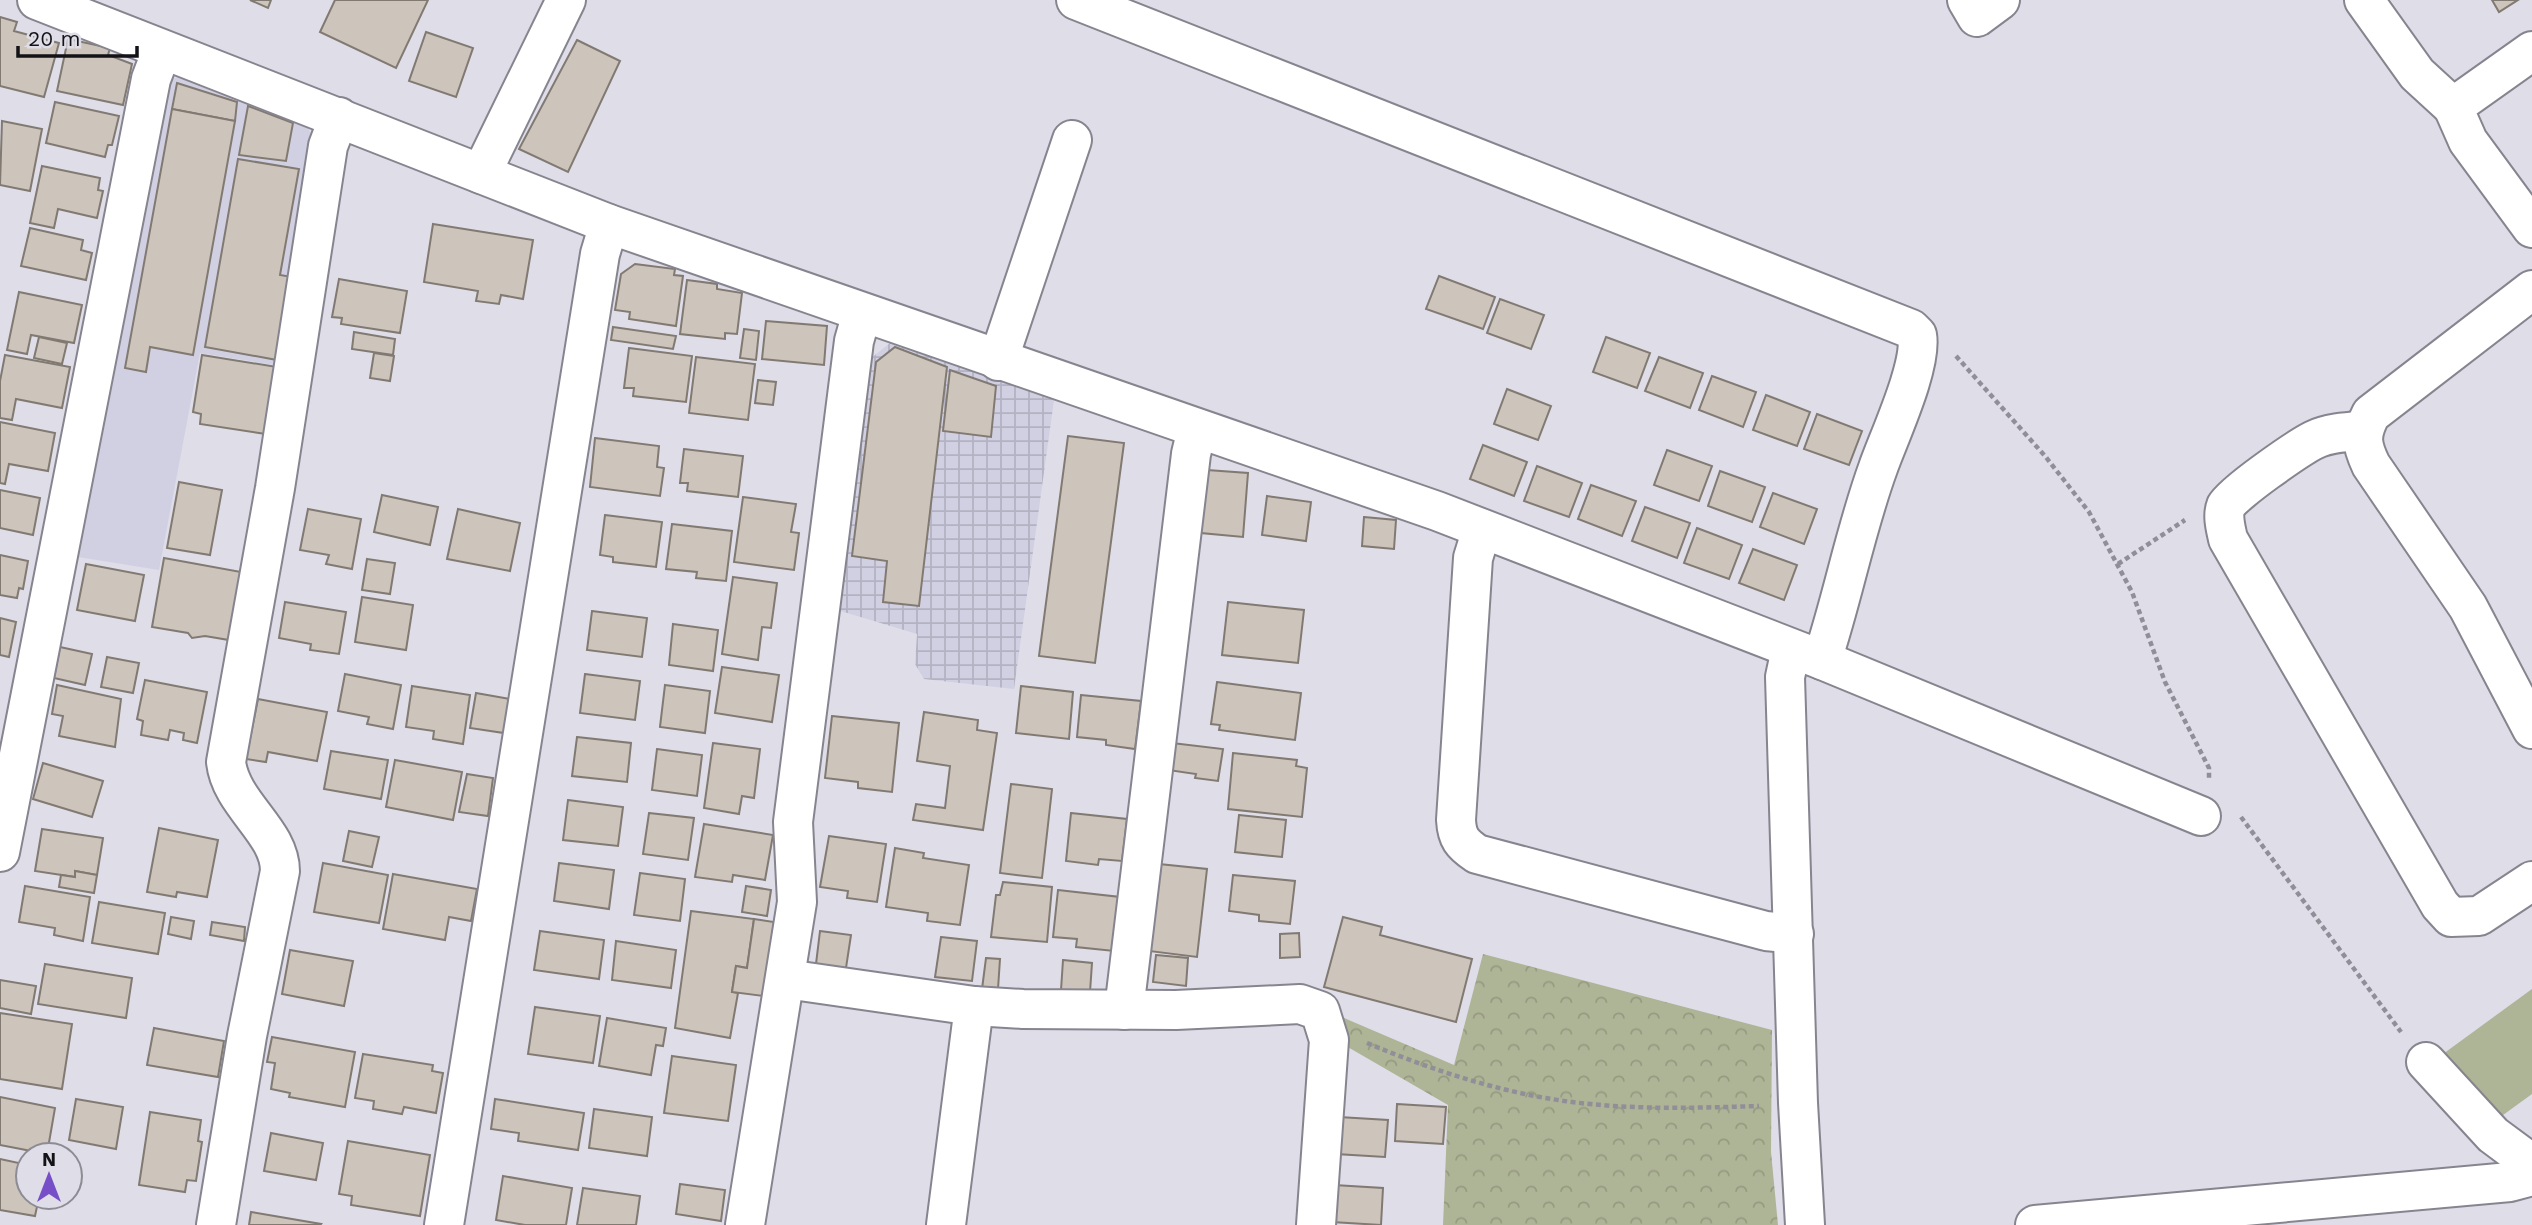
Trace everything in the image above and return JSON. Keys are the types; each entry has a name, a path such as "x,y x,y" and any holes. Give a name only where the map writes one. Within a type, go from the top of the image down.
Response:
{"street":[{"path":"37,0 610,224 1482,529 1807,654 2201,816"},
{"path":"481,174 566,0"},
{"path":"1076,0 1899,323 1917,335 1917,351 1894,432 1807,654 1785,677 1798,1103 1805,1225"},
{"path":"1967,0 1977,17 2000,0"},
{"path":"2364,0 2417,74 2454,107 2468,141 2532,228"},
{"path":"0,852 151,79 162,50"},
{"path":"2454,107 2532,51"},
{"path":"216,1225 247,1036 280,871 277,851 233,790 226,762 275,488 328,146 339,117"},
{"path":"998,360 1072,140"},
{"path":"444,1225 600,254 610,224"},
{"path":"2532,290 2371,414 2362,431 2365,452 2371,466 2468,607 2532,729"},
{"path":"745,1225 797,902 793,822 796,789 854,341 862,313"},
{"path":"1124,1010 1189,468 1198,429"},
{"path":"2362,431 2340,432 2315,440 2241,491 2225,508 2228,539 2440,905 2451,917 2479,916 2532,881"},
{"path":"1482,529 1474,558 1457,836 1464,845 1477,853 1503,861 1766,931 1794,934"},
{"path":"786,979 974,1006 1124,1010 1300,1004 1320,1011 1327,1029 1316,1225"},
{"path":"946,1225 974,1006"},
{"path":"2426,1062 2493,1135 2532,1164"},
{"path":"2035,1225 2510,1182 2532,1176"}],"path":[{"path":"1917,335 1938,339 1973,372 2073,488 2118,564 2146,628 2165,682 2216,779"},
{"path":"2118,564 2187,518"},
{"path":"2201,816 2209,787 2209,768"},
{"path":"2238,813 2380,1007"},
{"path":"1327,1029 1425,1067 1502,1088 1571,1102 1673,1108 1798,1103"}],"shaded area":[{"path":"178,77 306,125 315,140 280,366 200,353 159,570 72,556 170,80"},
{"path":"890,343 1054,400 1014,689 924,679 915,664 917,634 834,609 865,363"}],"green space":[{"path":"1483,954 1772,1030 1771,1152 1778,1225 1443,1225 1448,1105 1346,1046 1337,1015 1454,1065"},
{"path":"2532,989 2532,1094 2492,1123 2443,1054"}],"building":[{"path":"250,0 271,0 268,8"},
{"path":"335,0 428,0 396,68 320,32"},
{"path":"2492,0 2518,0 2499,12"},
{"path":"0,17 17,22 14,31 59,43 44,97 0,86"},
{"path":"426,32 473,48 456,97 409,81"},
{"path":"68,39 110,48 108,55 132,64 123,105 57,91"},
{"path":"577,40 620,61 568,172 519,149"},
{"path":"177,83 237,102 235,121 172,109"},
{"path":"55,102 119,116 112,145 108,145 105,157 46,143"},
{"path":"248,106 293,123 286,161 239,155"},
{"path":"172,109 235,121 193,355 150,347 146,372 125,368"},
{"path":"2,121 42,129 30,191 0,185"},
{"path":"238,159 299,169 280,275 292,277 277,360 205,347"},
{"path":"42,166 100,178 98,190 103,191 97,218 58,209 54,228 30,223"},
{"path":"433,224 533,240 523,299 501,295 499,304 476,301 478,291 424,282"},
{"path":"30,228 83,240 81,250 92,253 86,280 21,266"},
{"path":"635,264 675,269 674,275 683,276 676,326 629,319 630,312 615,310 621,274"},
{"path":"1439,276 1495,297 1483,329 1426,309"},
{"path":"339,279 407,291 400,333 341,324 342,318 332,317"},
{"path":"687,280 717,284 717,289 742,293 737,334 725,333 725,339 680,334"},
{"path":"19,292 82,305 74,343 31,335 27,354 7,350"},
{"path":"1500,299 1544,315 1531,349 1487,333"},
{"path":"766,321 827,326 824,365 762,359"},
{"path":"613,327 676,336 673,349 611,340"},
{"path":"744,329 759,331 756,360 740,358"},
{"path":"354,332 395,339 393,355 352,349"},
{"path":"39,337 67,343 62,364 34,358"},
{"path":"1606,337 1650,353 1637,388 1593,372"},
{"path":"895,347 947,367 919,606 883,602 887,561 852,556 876,362"},
{"path":"629,348 692,356 686,402 633,396 634,388 624,388"},
{"path":"374,353 394,356 390,381 370,378"},
{"path":"5,355 70,367 62,408 16,399 12,420 0,418 0,381"},
{"path":"202,355 277,367 266,434 200,424 201,414 193,412"},
{"path":"696,357 755,364 748,420 689,413"},
{"path":"1659,357 1703,373 1690,408 1645,391"},
{"path":"950,370 996,386 991,437 943,431"},
{"path":"1712,376 1756,392 1743,427 1699,410"},
{"path":"758,380 776,382 773,405 755,403"},
{"path":"1507,389 1551,406 1538,440 1494,424"},
{"path":"1766,395 1810,412 1797,446 1753,430"},
{"path":"1817,414 1862,431 1849,465 1804,449"},
{"path":"0,422 55,433 48,471 9,464 5,484 0,483"},
{"path":"1068,436 1124,443 1095,663 1039,656"},
{"path":"595,438 659,446 657,467 664,468 660,496 590,487"},
{"path":"1483,445 1527,462 1514,496 1470,479"},
{"path":"684,449 743,456 738,497 687,491 688,483 680,483"},
{"path":"1667,450 1712,466 1699,501 1654,485"},
{"path":"1537,466 1582,483 1569,517 1524,501"},
{"path":"1207,470 1248,473 1243,537 1201,533"},
{"path":"1720,471 1765,487 1752,522 1708,506"},
{"path":"179,482 222,490 210,555 167,548"},
{"path":"1591,485 1636,501 1622,536 1578,519"},
{"path":"0,490 40,498 33,535 0,528"},
{"path":"1773,493 1817,509 1804,544 1760,527"},
{"path":"382,495 438,507 430,545 374,532"},
{"path":"1267,496 1311,502 1306,541 1262,535"},
{"path":"743,497 796,504 791,532 799,533 794,570 734,562"},
{"path":"1645,507 1690,523 1677,558 1632,541"},
{"path":"308,509 361,519 352,569 326,564 329,555 300,550"},
{"path":"458,509 520,523 510,571 447,559"},
{"path":"605,515 662,522 656,567 613,562 613,557 600,555"},
{"path":"1364,517 1396,520 1394,549 1362,546"},
{"path":"672,524 732,531 726,581 696,578 697,572 666,569"},
{"path":"1697,528 1742,545 1729,579 1684,563"},
{"path":"1753,549 1797,565 1784,600 1739,583"},
{"path":"0,555 28,561 23,589 19,588 17,598 0,595"},
{"path":"164,558 241,572 229,640 205,636 192,638 188,633 152,627"},
{"path":"367,559 395,563 390,594 362,590"},
{"path":"86,564 144,575 135,621 77,610"},
{"path":"733,577 777,583 771,628 762,627 758,660 722,654"},
{"path":"362,597 413,605 406,650 355,642"},
{"path":"285,602 346,612 339,654 310,650 311,644 279,638"},
{"path":"1228,602 1304,610 1298,663 1222,655"},
{"path":"592,611 647,618 642,657 587,650"},
{"path":"0,618 16,622 9,657 0,655"},
{"path":"673,624 718,630 713,671 669,665"},
{"path":"60,647 92,654 85,685 54,678"},
{"path":"107,657 139,663 133,693 101,687"},
{"path":"722,667 779,675 772,722 715,713"},
{"path":"345,674 401,685 393,729 367,724 369,717 338,711"},
{"path":"585,674 640,681 635,720 580,713"},
{"path":"145,680 207,692 197,743 183,740 184,733 170,730 168,740 141,735 143,721 137,719"},
{"path":"1217,682 1301,693 1295,740 1219,730 1220,725 1211,724"},
{"path":"57,685 121,699 115,747 59,736 63,716 52,714"},
{"path":"665,685 710,691 705,733 660,727"},
{"path":"412,686 470,695 463,744 433,739 434,731 406,727"},
{"path":"1021,686 1073,692 1069,739 1016,733"},
{"path":"476,693 510,699 504,733 470,728"},
{"path":"1081,695 1141,701 1135,749 1106,745 1106,740 1077,737"},
{"path":"258,699 327,712 317,761 268,752 266,762 246,759"},
{"path":"924,712 978,720 977,730 997,733 983,830 913,820 916,804 945,808 950,766 917,761"},
{"path":"832,716 899,723 892,792 858,788 858,782 825,778"},
{"path":"577,737 631,743 627,782 572,776"},
{"path":"713,743 760,749 754,798 742,796 739,814 704,808"},
{"path":"1172,743 1223,749 1218,781 1195,778 1196,774 1168,770"},
{"path":"657,749 702,755 697,796 652,790"},
{"path":"331,751 388,760 381,799 324,789"},
{"path":"1233,753 1297,760 1296,766 1307,768 1302,817 1228,809"},
{"path":"395,760 462,772 453,820 386,807"},
{"path":"43,763 103,781 92,817 33,799"},
{"path":"467,774 493,778 488,816 459,812"},
{"path":"1011,784 1052,789 1042,878 1000,873"},
{"path":"568,800 623,807 618,846 563,840"},
{"path":"649,813 694,818 688,860 643,854"},
{"path":"1071,813 1127,819 1122,861 1099,859 1098,865 1066,861"},
{"path":"1239,815 1286,820 1282,857 1235,852"},
{"path":"704,824 773,835 765,880 733,875 732,882 695,877"},
{"path":"159,828 218,840 207,897 177,892 176,897 147,892"},
{"path":"42,829 103,838 97,875 75,871 75,877 35,871"},
{"path":"349,831 379,837 372,867 343,861"},
{"path":"829,836 886,844 877,902 847,898 848,891 820,887"},
{"path":"895,848 924,853 923,858 969,865 960,925 927,921 928,913 886,907"},
{"path":"323,863 388,875 379,923 314,912"},
{"path":"559,863 614,870 609,909 554,901"},
{"path":"1159,864 1207,869 1197,957 1149,951"},
{"path":"75,871 97,875 94,893 59,887 61,875 75,877"},
{"path":"640,873 685,879 680,921 634,915"},
{"path":"393,874 477,889 471,921 449,917 445,940 383,929"},
{"path":"1233,875 1295,881 1290,924 1259,921 1259,915 1229,911"},
{"path":"1003,882 1052,887 1047,942 991,937 996,895 1000,895"},
{"path":"25,886 90,897 83,941 54,935 55,928 19,922"},
{"path":"746,886 771,890 767,916 742,912"},
{"path":"1058,890 1120,897 1114,951 1076,947 1077,939 1053,937"},
{"path":"99,902 165,913 158,954 92,943"},
{"path":"691,911 754,919 747,968 736,966 732,992 738,993 730,1038 675,1028"},
{"path":"171,917 194,921 191,939 168,934"},
{"path":"1343,917 1382,927 1380,935 1472,959 1456,1022 1324,987"},
{"path":"754,919 774,922 763,996 732,992 736,966 747,968"},
{"path":"212,922 245,927 244,941 210,935"},
{"path":"540,931 604,940 599,979 534,970"},
{"path":"820,931 851,935 846,968 816,964"},
{"path":"1299,933 1300,957 1280,958 1280,934"},
{"path":"941,937 977,941 972,981 935,977"},
{"path":"616,941 676,950 671,988 612,980"},
{"path":"290,950 353,961 344,1006 282,994"},
{"path":"1156,955 1188,958 1186,986 1153,982"},
{"path":"986,958 1000,959 998,989 982,989"},
{"path":"1063,960 1092,963 1090,992 1061,990"},
{"path":"45,964 132,978 126,1018 38,1004"},
{"path":"0,980 36,986 31,1014 0,1008"},
{"path":"535,1007 600,1016 593,1063 528,1054"},
{"path":"0,1013 72,1024 62,1089 0,1079"},
{"path":"607,1018 666,1028 663,1046 656,1045 651,1075 599,1066"},
{"path":"154,1028 224,1041 218,1077 147,1065"},
{"path":"272,1037 355,1052 345,1107 289,1097 290,1093 271,1089 275,1063 267,1062"},
{"path":"363,1054 433,1065 432,1071 443,1073 436,1113 404,1107 402,1114 373,1109 374,1101 355,1098"},
{"path":"672,1056 736,1065 728,1121 664,1113"},
{"path":"0,1097 55,1108 49,1141 14,1141 14,1148 0,1145"},
{"path":"76,1099 123,1107 116,1149 69,1140"},
{"path":"495,1099 584,1113 578,1150 518,1141 519,1133 491,1129"},
{"path":"1397,1104 1446,1107 1443,1144 1395,1141"},
{"path":"594,1109 652,1117 647,1156 589,1148"},
{"path":"150,1112 201,1120 198,1141 202,1142 196,1181 187,1180 185,1192 139,1185"},
{"path":"1339,1117 1388,1120 1385,1157 1336,1154"},
{"path":"271,1133 323,1143 316,1180 264,1171"},
{"path":"348,1141 430,1155 420,1216 351,1205 352,1196 339,1194"},
{"path":"0,1159 14,1162 14,1211 36,1211 35,1216 0,1210"},
{"path":"503,1176 572,1188 566,1225 525,1225 496,1220"},
{"path":"680,1184 725,1190 721,1221 676,1214"},
{"path":"1334,1185 1383,1188 1381,1225 1332,1222"},
{"path":"583,1188 640,1196 636,1225 577,1225"},
{"path":"251,1212 321,1224 249,1225"}]}
